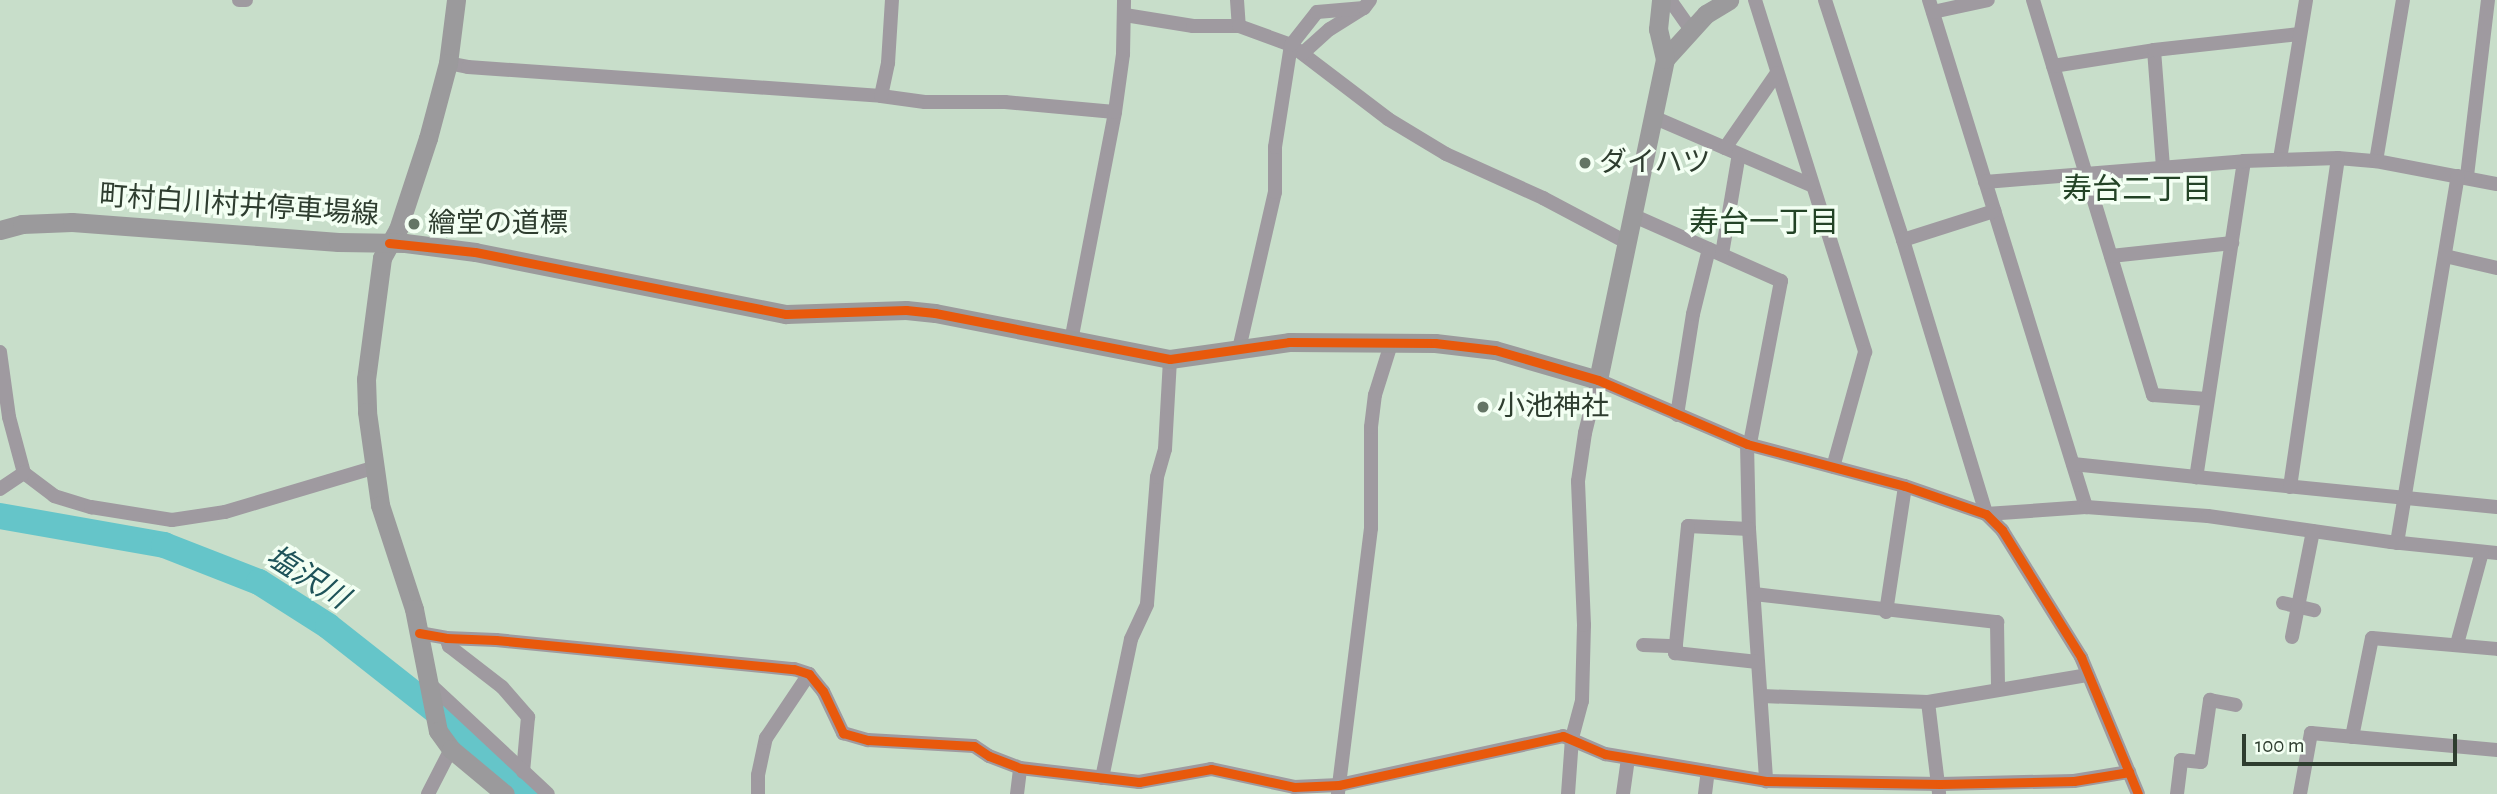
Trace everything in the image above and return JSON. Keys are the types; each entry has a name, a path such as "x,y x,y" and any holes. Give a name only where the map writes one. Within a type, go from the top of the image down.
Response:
{"street":[{"path":"239,0 246,0"},
{"path":"456,0 448,63 398,229 389,243 475,252 786,314 906,310 970,319 1170,359 1289,342 1435,343 1495,350 1598,380 1749,444 1905,486 1986,514 2086,507 2207,516 2397,543 2497,553"},
{"path":"881,96 888,63 892,0"},
{"path":"1237,0 1239,26"},
{"path":"1239,349 1275,192 1275,147 1297,49 1311,17 1314,0"},
{"path":"1568,794 1572,737 1582,701 1584,625 1578,481 1585,433 1665,59 1658,29 1661,0"},
{"path":"1670,0 1690,30"},
{"path":"1665,59 1706,14 1729,0"},
{"path":"1755,0 1865,352 1832,467"},
{"path":"1825,0 1903,240 1986,514 2002,530 2081,657 2138,794"},
{"path":"1988,0 1931,6 2086,507"},
{"path":"2033,0 2153,395 2207,399"},
{"path":"2280,159 2306,0"},
{"path":"2376,161 2403,0"},
{"path":"2397,543 2445,256 2463,176 2488,0"},
{"path":"1297,49 1367,4"},
{"path":"1311,17 1317,12 1367,4"},
{"path":"1071,341 1115,112 1125,8 1193,26 1239,26 1297,49 1388,118 1446,154 1543,198 1626,242"},
{"path":"2053,66 2154,50 2299,34"},
{"path":"2154,50 2163,167"},
{"path":"448,63 468,67 881,96 925,102 1005,102 1115,112"},
{"path":"1725,148 1777,73"},
{"path":"1653,117 1811,185"},
{"path":"1677,415 1693,314 1715,252 1739,154"},
{"path":"1985,182 2245,161 2338,158 2376,161 2497,184"},
{"path":"2290,487 2338,158"},
{"path":"2196,477 2245,161"},
{"path":"1903,240 1994,211"},
{"path":"1632,215 1781,281 1749,444 1749,529 1766,781"},
{"name":"町村白川村井停車場線","path":"0,230 22,224 72,222 338,242 389,243 382,258 366,379 373,468 382,513 419,633 435,723 452,748 505,794"},
{"path":"2111,256 2232,243"},
{"path":"2445,256 2497,268"},
{"path":"1338,790 1371,528 1371,427 1375,395 1391,344"},
{"path":"0,352 9,417 24,473 54,496 91,507 172,520 225,512 373,468"},
{"path":"1102,778 1130,639 1147,604 1157,477 1165,449 1170,359"},
{"path":"2073,464 2405,500 2497,506"},
{"path":"5,485 24,473"},
{"path":"1886,612 1905,486"},
{"path":"1749,529 1688,526 1675,653 1758,662"},
{"path":"2292,637 2313,531"},
{"path":"2457,644 2482,552"},
{"path":"1754,594 1886,612 1997,622 1998,689"},
{"path":"2283,603 2314,610"},
{"path":"419,633 446,638 496,640 794,669 809,674 823,691 843,733 868,740 974,746 989,756 1020,768 1139,782 1211,769 1294,787 1338,790 1563,736 1572,737 1605,754 1815,788 2028,788 2129,772"},
{"path":"446,638 449,646 502,687 528,716 523,772"},
{"path":"2352,737 2372,638 2497,649"},
{"path":"1643,645 1676,646"},
{"path":"758,794 758,775 766,738 809,674"},
{"path":"1762,696 1928,702 2087,676"},
{"path":"430,687 548,794"},
{"path":"2177,794 2180,760 2200,762 2210,700 2236,705"},
{"path":"1928,702 1940,789"},
{"path":"2301,794 2311,733 2497,750"},
{"path":"428,794 452,748"},
{"path":"1623,794 1628,758"},
{"path":"1017,794 1020,768"},
{"path":"1705,794 1708,771"}],"waterway":[{"name":"塩沢川","path":"0,516 164,545 259,582 328,626 450,722 532,794"}],"cycle path":[{"path":"389,243 475,252 786,314 906,310 935,313 1170,359 1289,342 1435,343 1495,350 1598,380 1747,444 1905,486 1986,514 2002,530 2081,657 2138,794"},
{"path":"419,633 446,638 496,640 794,669 809,674 823,691 843,733 868,740 974,746 989,756 1020,768 1139,782 1211,769 1294,787 1339,785 1563,736 1605,754 1766,781 1940,784 2074,781 2129,772"}],"place":[{"name":"ダイハツ","path":"1585,163"},
{"name":"繪堂の道標","path":"414,224"},
{"name":"小池神社","path":"1483,407"}],"district":[{"name":"寿台二丁目","path":"2137,190"},
{"name":"寿台一丁目","path":"1764,223"}]}
